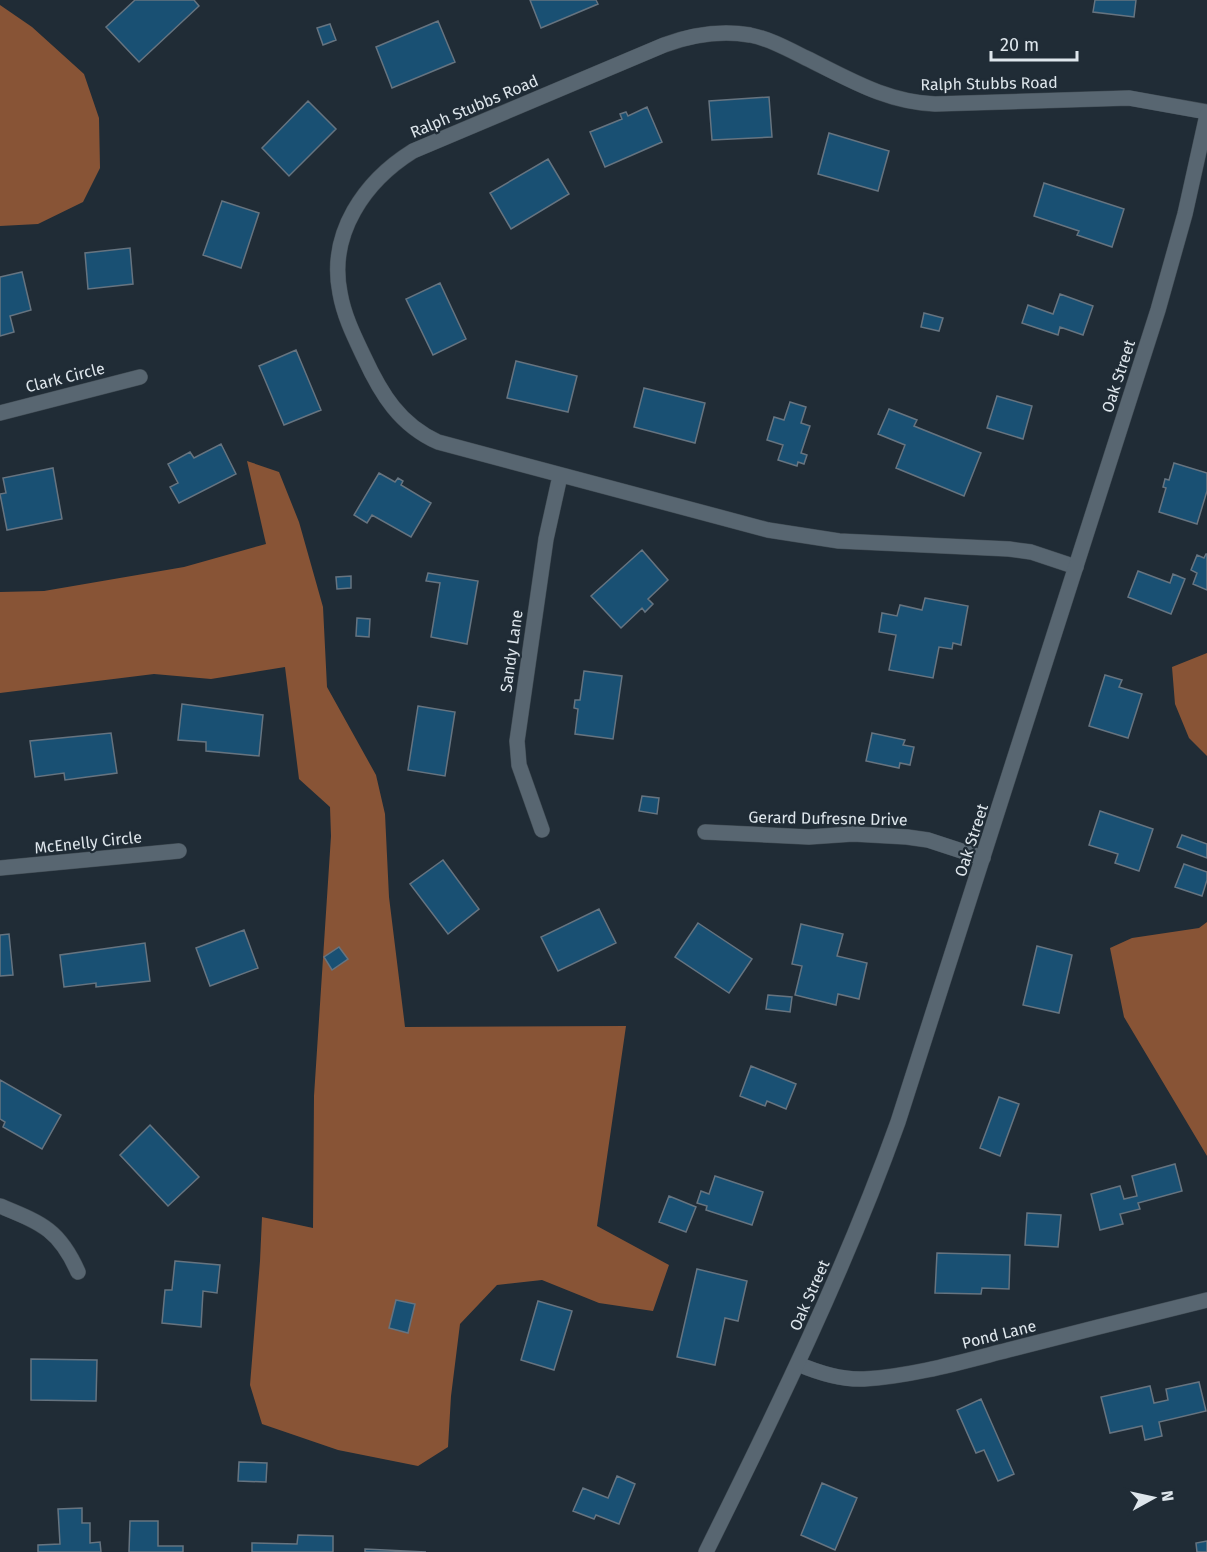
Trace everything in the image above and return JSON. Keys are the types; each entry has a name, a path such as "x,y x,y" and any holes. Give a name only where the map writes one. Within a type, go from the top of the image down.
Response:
{"street":[{"name":"Ralph Stubbs Road","path":"1076,567 1031,552 1010,549 839,541 780,532 446,445 416,430 392,407 382,393 350,328 338,284 340,246 345,227 360,200 373,183 396,162 413,151 664,45 697,35 733,33 768,40 878,93 909,102 935,104 1129,98 1207,113"},
{"name":"Oak Street","path":"706,1552 798,1364 844,1262 887,1153 932,1021 1165,287 1185,214 1207,113"},
{"name":"Clark Circle","path":"0,413 140,377"},
{"name":"Sandy Lane","path":"542,830 519,765 517,741 546,539 560,476"},
{"name":"Gerard Dufresne Drive","path":"705,832 809,837 853,834 907,837 928,840 983,858"},
{"name":"McEnelly Circle","path":"0,868 179,851"},
{"path":"0,1206 50,1231 62,1242 78,1272"},
{"name":"Pond Lane","path":"798,1364 827,1375 862,1379 905,1373 1207,1300"}],"shaded area":[{"path":"0,5 32,27 84,74 99,118 100,168 83,202 38,224 0,226"},
{"path":"247,461 279,472 299,522 323,607 327,687 376,775 385,814 389,897 405,1027 626,1026 597,1226 669,1265 653,1311 599,1303 542,1280 497,1285 460,1324 451,1396 448,1447 418,1466 338,1450 262,1424 250,1385 262,1217 313,1228 314,1096 331,836 330,807 299,779 285,667 211,679 154,674 0,693 0,592 44,591 184,567 266,544"},
{"path":"1207,653 1207,756 1189,738 1175,704 1172,667"},
{"path":"1207,922 1207,1156 1124,1017 1110,948 1132,938 1199,928"}],"building":[{"path":"135,0 194,0 199,6 139,62 106,27"},
{"path":"530,0 596,0 598,4 541,28"},
{"path":"1095,0 1136,0 1134,17 1093,12"},
{"path":"438,21 455,62 392,88 376,47"},
{"path":"330,24 336,40 323,45 317,28"},
{"path":"769,97 772,137 712,140 709,101"},
{"path":"308,101 336,129 289,176 262,148"},
{"path":"647,107 662,142 605,167 590,132 622,119 620,114 626,112 628,116"},
{"path":"829,133 889,151 878,191 818,174"},
{"path":"548,159 569,194 511,229 490,193"},
{"path":"1044,183 1124,209 1112,247 1077,235 1079,231 1034,216"},
{"path":"222,201 259,213 241,268 203,255"},
{"path":"130,248 133,284 88,289 85,253"},
{"path":"22,272 31,310 10,316 14,332 0,336 0,277"},
{"path":"440,283 466,339 433,355 406,299"},
{"path":"1060,294 1093,306 1083,335 1060,327 1058,335 1022,323 1028,305 1053,314"},
{"path":"924,313 943,318 939,331 921,327"},
{"path":"296,350 321,410 284,425 259,366"},
{"path":"516,361 577,376 568,412 507,398"},
{"path":"644,388 705,403 695,443 634,427"},
{"path":"997,396 1032,406 1023,439 987,428"},
{"path":"790,402 806,407 801,423 810,426 801,453 807,455 804,464 798,462 797,466 778,460 783,445 767,440 774,417 784,420"},
{"path":"889,409 917,420 914,426 981,453 964,496 896,468 905,445 878,434"},
{"path":"221,444 236,474 179,503 170,487 178,483 168,464 190,452 194,458"},
{"path":"1174,463 1207,473 1207,491 1197,524 1159,512 1166,488 1163,487 1165,479 1169,480"},
{"path":"53,468 62,519 7,530 0,494 6,493 3,478"},
{"path":"379,473 395,482 398,478 403,481 401,485 431,503 411,537 372,515 367,523 354,515"},
{"path":"642,550 668,580 648,599 653,604 645,612 642,608 621,628 591,596"},
{"path":"1206,554 1207,590 1193,584 1197,573 1191,570 1197,555 1204,558"},
{"path":"1138,571 1170,583 1173,574 1185,579 1171,614 1128,597"},
{"path":"428,573 478,581 467,644 431,637 440,583 426,581"},
{"path":"351,576 351,588 337,589 336,577"},
{"path":"925,598 968,606 961,645 953,643 952,649 939,647 933,678 889,670 896,635 879,632 882,613 897,616 900,605 922,610"},
{"path":"357,618 370,619 369,637 356,636"},
{"path":"584,671 622,676 613,739 575,734 578,709 574,708 575,700 580,700"},
{"path":"1105,675 1122,680 1119,687 1142,694 1128,738 1089,726"},
{"path":"182,704 263,715 259,756 206,751 206,742 178,740"},
{"path":"418,706 455,712 445,776 408,770"},
{"path":"111,733 117,773 65,780 64,773 35,777 30,741"},
{"path":"872,733 905,740 903,745 914,747 910,765 900,763 899,768 866,761"},
{"path":"642,796 659,798 657,814 639,811"},
{"path":"1100,811 1153,829 1139,871 1115,863 1118,854 1089,845"},
{"path":"1182,835 1207,844 1207,858 1177,847"},
{"path":"443,860 479,909 448,934 410,884"},
{"path":"1184,864 1207,872 1202,896 1175,887"},
{"path":"599,909 616,943 558,971 541,937"},
{"path":"698,923 752,959 729,993 675,957"},
{"path":"801,924 843,934 837,956 867,963 859,999 838,994 836,1005 795,995 802,966 792,964"},
{"path":"244,930 258,968 210,986 196,948"},
{"path":"9,934 13,975 0,976 0,935"},
{"path":"145,943 150,981 96,987 96,983 64,987 60,955"},
{"path":"1037,946 1072,955 1059,1013 1023,1005"},
{"path":"339,947 348,959 332,970 324,957"},
{"path":"768,995 792,997 790,1012 766,1009"},
{"path":"751,1066 796,1084 786,1109 767,1101 765,1106 740,1096"},
{"path":"0,1080 61,1115 42,1149 3,1127 5,1122 0,1119"},
{"path":"999,1097 1019,1104 1000,1156 980,1148"},
{"path":"150,1125 199,1177 168,1206 120,1155"},
{"path":"1175,1164 1182,1191 1138,1203 1140,1209 1120,1214 1123,1224 1100,1230 1091,1194 1120,1186 1124,1199 1137,1196 1132,1176"},
{"path":"715,1176 763,1192 752,1225 706,1210 707,1206 697,1203 701,1191 709,1194"},
{"path":"669,1196 696,1207 686,1232 659,1222"},
{"path":"1027,1213 1061,1215 1058,1247 1025,1245"},
{"path":"937,1253 1010,1255 1009,1289 982,1288 981,1294 935,1293"},
{"path":"175,1261 220,1265 217,1293 203,1291 201,1327 162,1323 165,1290 172,1290"},
{"path":"697,1269 747,1281 738,1321 725,1318 715,1365 677,1357"},
{"path":"396,1300 415,1304 408,1333 389,1328"},
{"path":"538,1301 572,1311 554,1370 521,1360"},
{"path":"31,1359 97,1360 96,1401 31,1400"},
{"path":"1199,1382 1206,1411 1159,1422 1162,1436 1145,1440 1142,1426 1110,1433 1101,1397 1150,1386 1154,1403 1168,1400 1166,1389"},
{"path":"981,1399 1014,1474 998,1481 984,1450 976,1453 957,1410"},
{"path":"239,1462 267,1463 266,1482 238,1481"},
{"path":"617,1476 635,1484 619,1524 596,1515 594,1519 573,1511 583,1488 608,1498"},
{"path":"822,1483 857,1498 835,1550 801,1535"},
{"path":"82,1508 82,1523 90,1523 90,1543 100,1542 101,1552 38,1552 38,1545 60,1544 58,1509"},
{"path":"130,1521 158,1521 158,1546 183,1546 183,1552 129,1552"},
{"path":"298,1535 333,1536 333,1552 252,1552 252,1543 297,1544"},
{"path":"1207,1541 1207,1552 1197,1552 1196,1543"},
{"path":"365,1549 426,1552 365,1552"}]}
